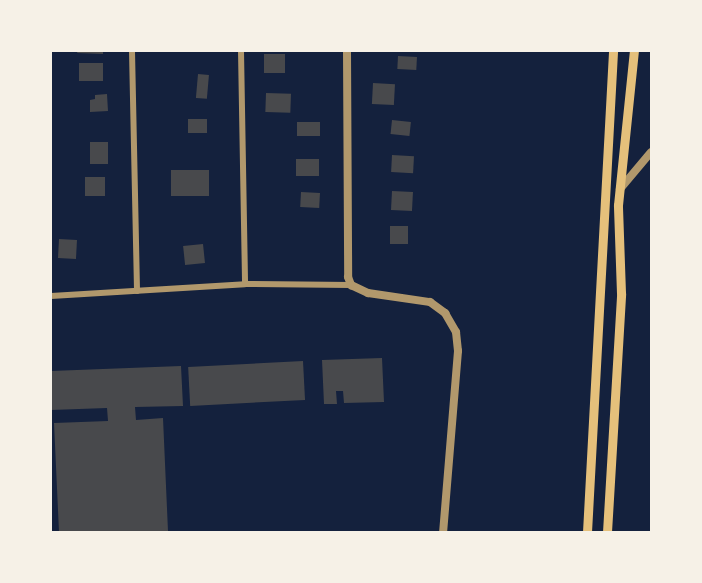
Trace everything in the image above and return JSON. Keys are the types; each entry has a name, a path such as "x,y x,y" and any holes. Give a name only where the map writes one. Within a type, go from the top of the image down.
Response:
{"main road":[{"path":"587,532 613,51"},
{"path":"607,532 621,293 620,189 634,51"}],"street":[{"path":"132,51 137,291"},
{"path":"241,51 245,284"},
{"path":"346,51 345,252 351,285"},
{"path":"620,189 651,152"},
{"path":"51,296 245,284 351,285 368,293 430,302 445,313 456,332 458,351 443,532"}],"building":[{"path":"78,51 103,51 103,54 77,53"},
{"path":"264,54 285,54 285,73 264,73"},
{"path":"398,56 417,57 416,70 397,69"},
{"path":"79,63 103,63 103,81 79,81"},
{"path":"198,74 209,75 207,99 196,98"},
{"path":"373,83 395,84 394,105 372,104"},
{"path":"266,93 291,94 290,113 265,112"},
{"path":"107,94 108,111 90,112 90,100 95,99 95,95"},
{"path":"188,119 207,119 207,133 188,133"},
{"path":"392,120 411,122 409,136 391,134"},
{"path":"297,122 320,122 320,136 297,136"},
{"path":"90,142 108,142 108,164 90,164"},
{"path":"392,155 414,156 413,173 391,172"},
{"path":"296,159 319,159 319,176 296,176"},
{"path":"171,170 209,170 209,196 171,196"},
{"path":"85,177 105,177 105,196 85,196"},
{"path":"392,191 413,192 412,211 391,210"},
{"path":"301,192 320,193 319,208 300,207"},
{"path":"390,226 408,226 408,244 390,244"},
{"path":"59,239 77,240 76,259 58,258"},
{"path":"203,244 205,263 185,265 183,246"},
{"path":"382,358 384,402 344,403 343,391 336,391 337,404 324,404 322,360"},
{"path":"303,361 305,400 190,406 188,367"},
{"path":"181,366 183,406 135,407 136,420 163,418 168,531 59,532 54,423 108,421 107,408 51,410 51,371"}]}
